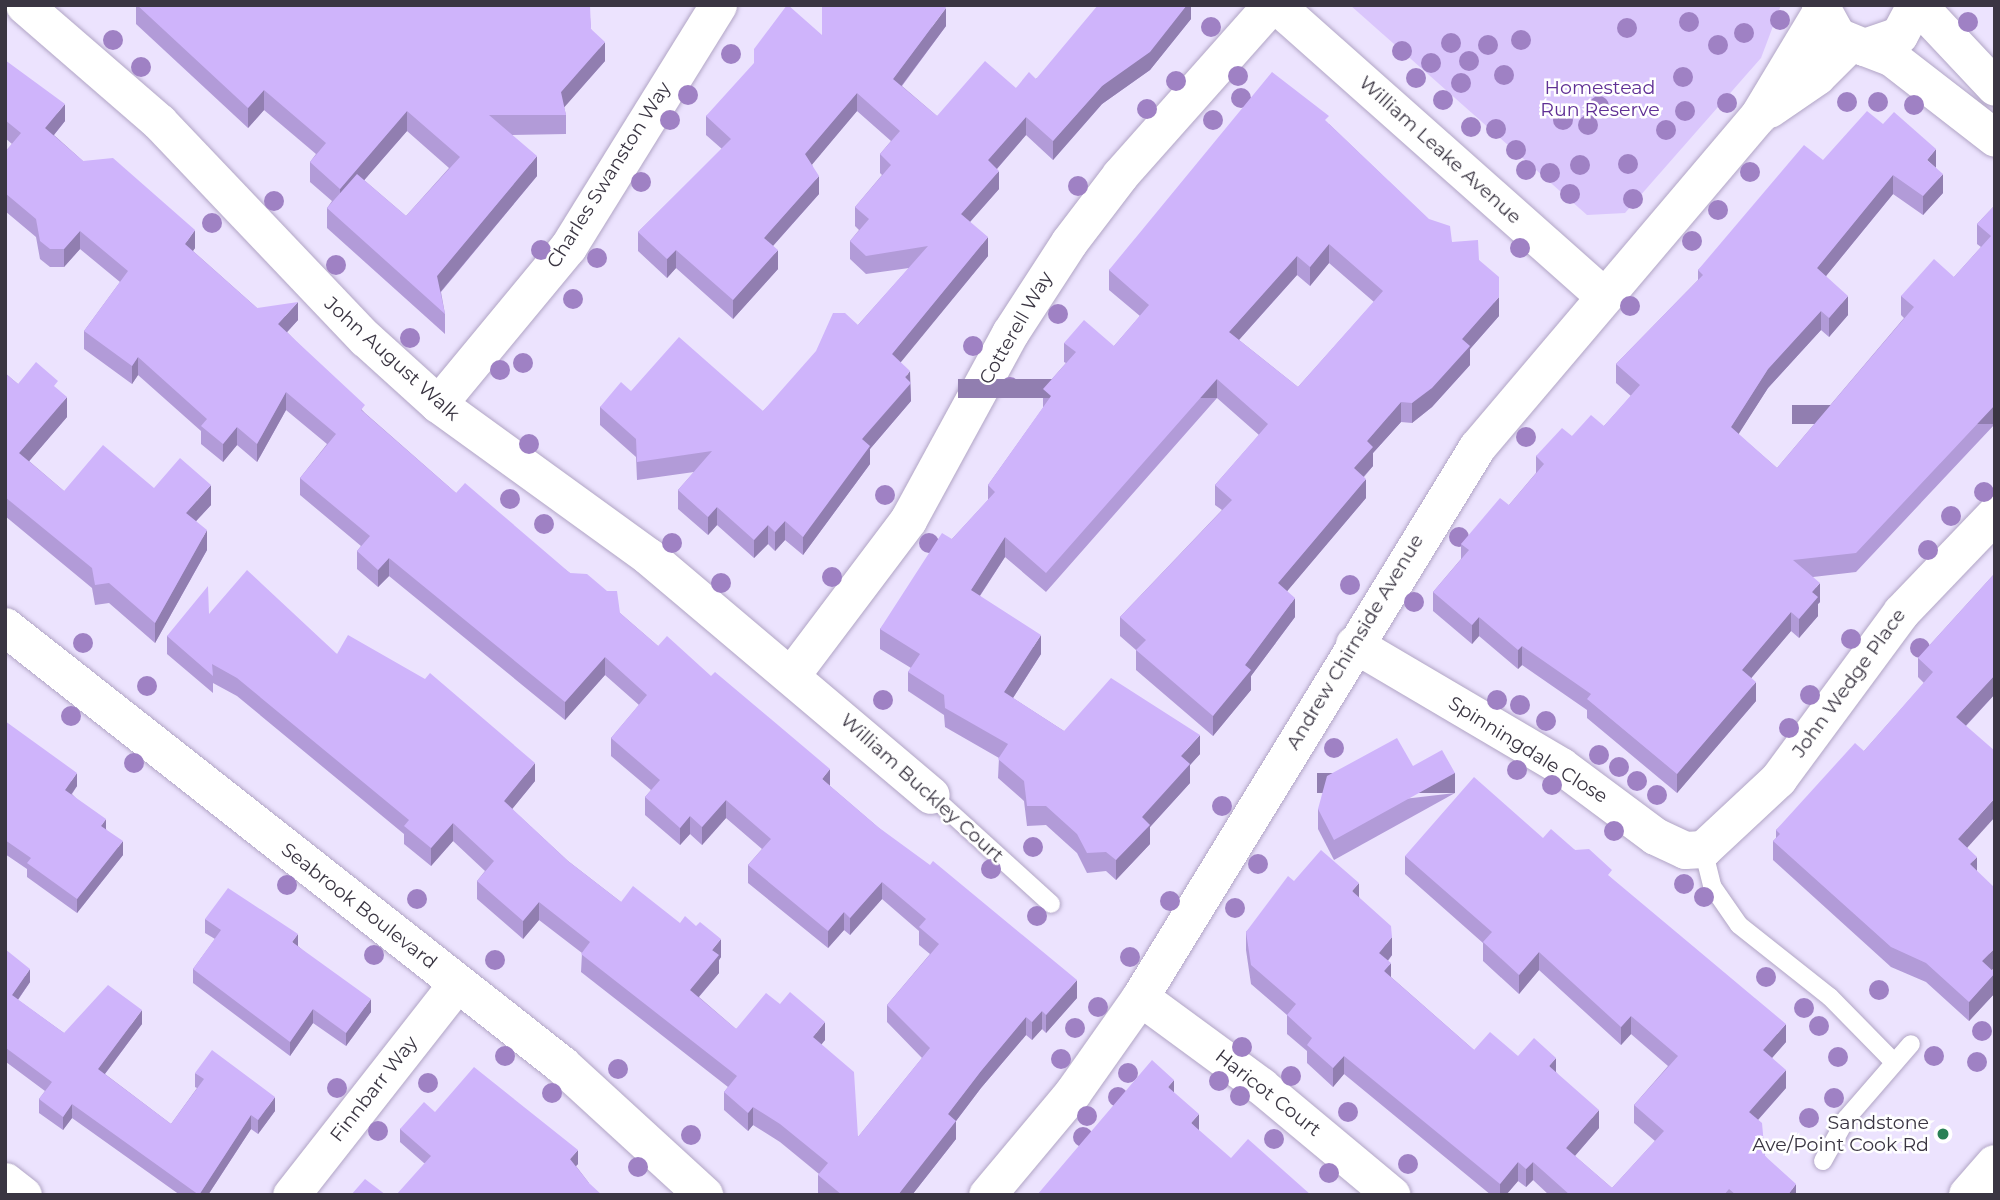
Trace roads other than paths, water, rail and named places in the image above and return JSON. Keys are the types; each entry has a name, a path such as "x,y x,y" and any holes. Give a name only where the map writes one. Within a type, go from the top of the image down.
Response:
{"street":[{"name":"John August Walk","path":"24,5 159,122 356,329 438,404 648,556 792,674"},
{"name":"William Leake Avenue","path":"1273,5 1604,296"},
{"name":"Cotterell Way","path":"792,674 908,520 1010,333 1069,242 1120,174 1273,5"},
{"path":"1857,45 1899,35 1916,5 1995,87"},
{"name":"Andrew Chirnside Avenue","path":"987,1195 1073,1092 1140,997 1477,447 1758,116 1821,8"},
{"path":"1821,8 1857,45 1892,58 1995,138"},
{"name":"Charles Swanston Way","path":"438,404 568,247 705,10"},
{"name":"Andrew Chirnside Avenue","path":"1758,116 1857,45"},
{"name":"John Wedge Place","path":"1703,849 1778,779 1900,612 1995,514"},
{"name":"Seabrook Boulevard","path":"5,627 588,1087 704,1195"},
{"name":"Spinningdale Close","path":"1354,644 1561,766 1655,836 1685,850 1703,849"},
{"name":"William Buckley Court","path":"792,674 931,795"},
{"name":"Finnbarr Way","path":"291,1195 457,983"},
{"name":"Haricot Court","path":"1140,997 1261,1086 1392,1195"},
{"path":"1968,1195 1995,1164"},
{"path":"5,1181 23,1195"}],"lane":[{"name":"William Buckley Court","path":"931,795 1051,904"},
{"path":"1703,849 1712,886 1739,925 1830,997 1893,1061"},
{"path":"1823,1161 1846,1119 1893,1061 1911,1044"}],"place":[{"name":"Sandstone Ave/Point Cook Rd","path":"1943,1134"}],"park label":[{"name":"Homestead Run Reserve","path":"1600,99"}]}
